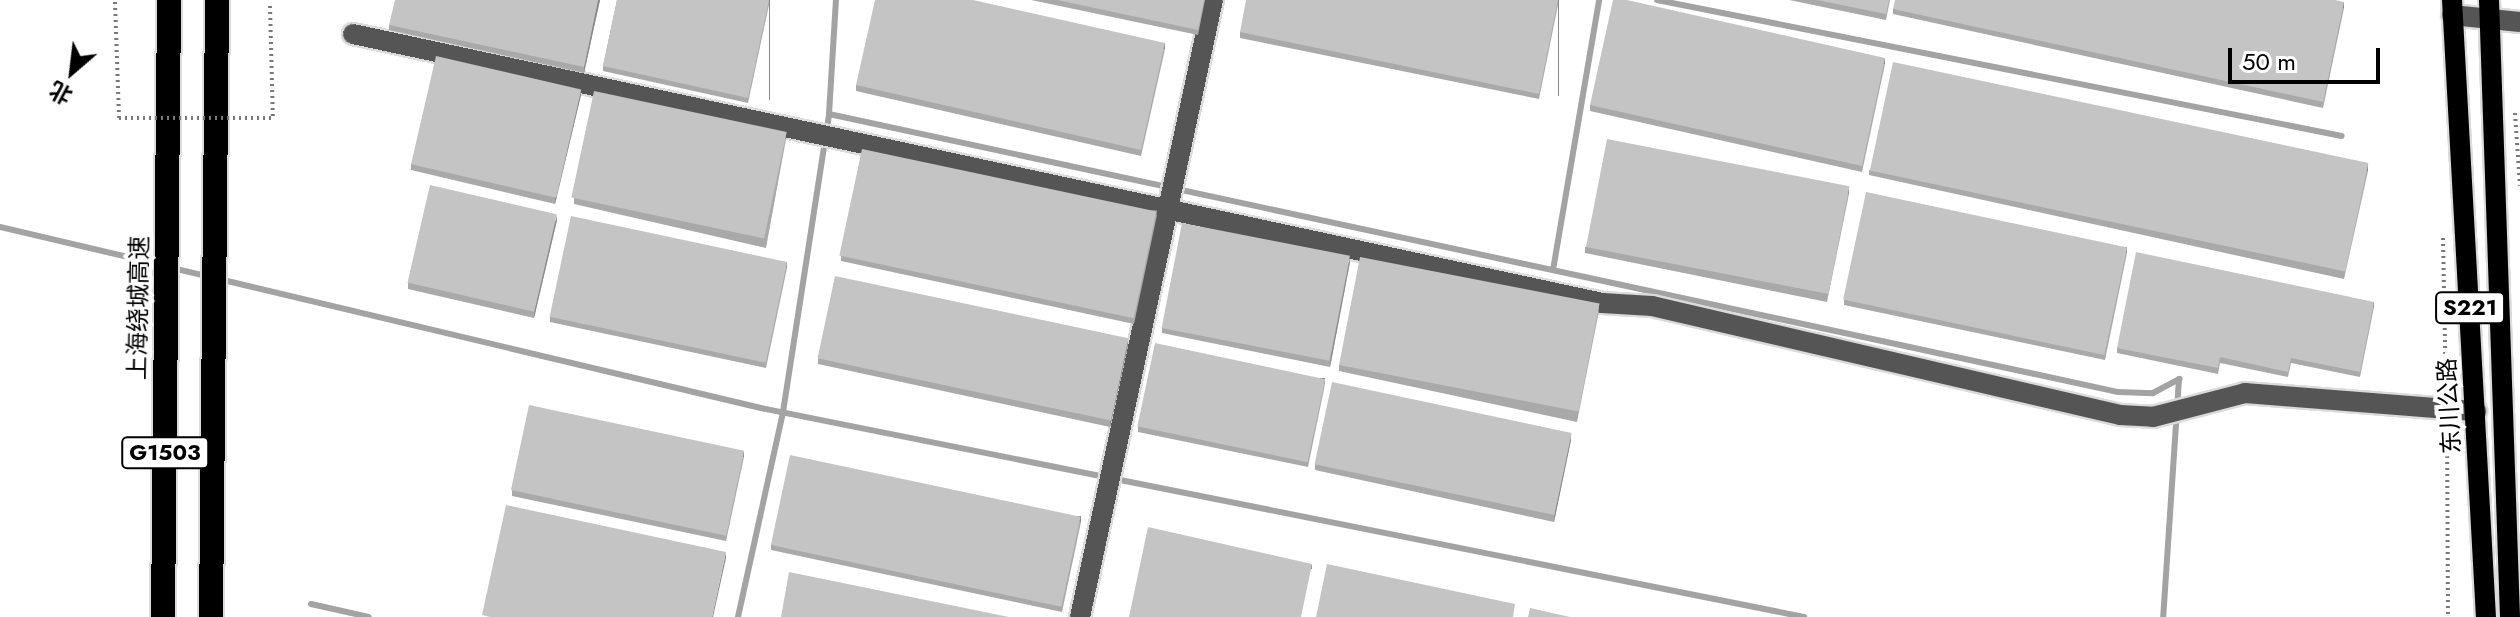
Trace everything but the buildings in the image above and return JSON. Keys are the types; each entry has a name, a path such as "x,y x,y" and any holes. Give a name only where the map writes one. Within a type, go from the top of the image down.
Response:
{"highway":[{"name":"上海绕城高速","path":"163,617 169,0"},
{"name":"G1503","path":"211,617 217,0"}],"main road":[{"name":"东川公路","path":"2452,8 2486,617"},
{"name":"S221","path":"2490,8 2510,617"}],"street":[{"path":"1080,617 1213,0"},
{"path":"2452,8 2490,8 2520,22"},
{"path":"353,34 826,136 1171,195 1602,303 1652,306 2120,415 2179,409 2245,393 2476,411"}],"path":[{"path":"115,2 119,118 273,118 270,6"},
{"path":"2443,223 2448,617"}],"waterway":[{"path":"738,617 783,412 829,114 836,0"},
{"path":"1553,270 1599,0"},
{"path":"1657,0 2342,136"},
{"path":"829,114 2118,392 2153,393 2179,379 2163,617"},
{"path":"0,227 162,265"},
{"path":"172,268 208,276"},
{"path":"219,279 761,408 1804,617"},
{"path":"311,604 369,617"}]}
